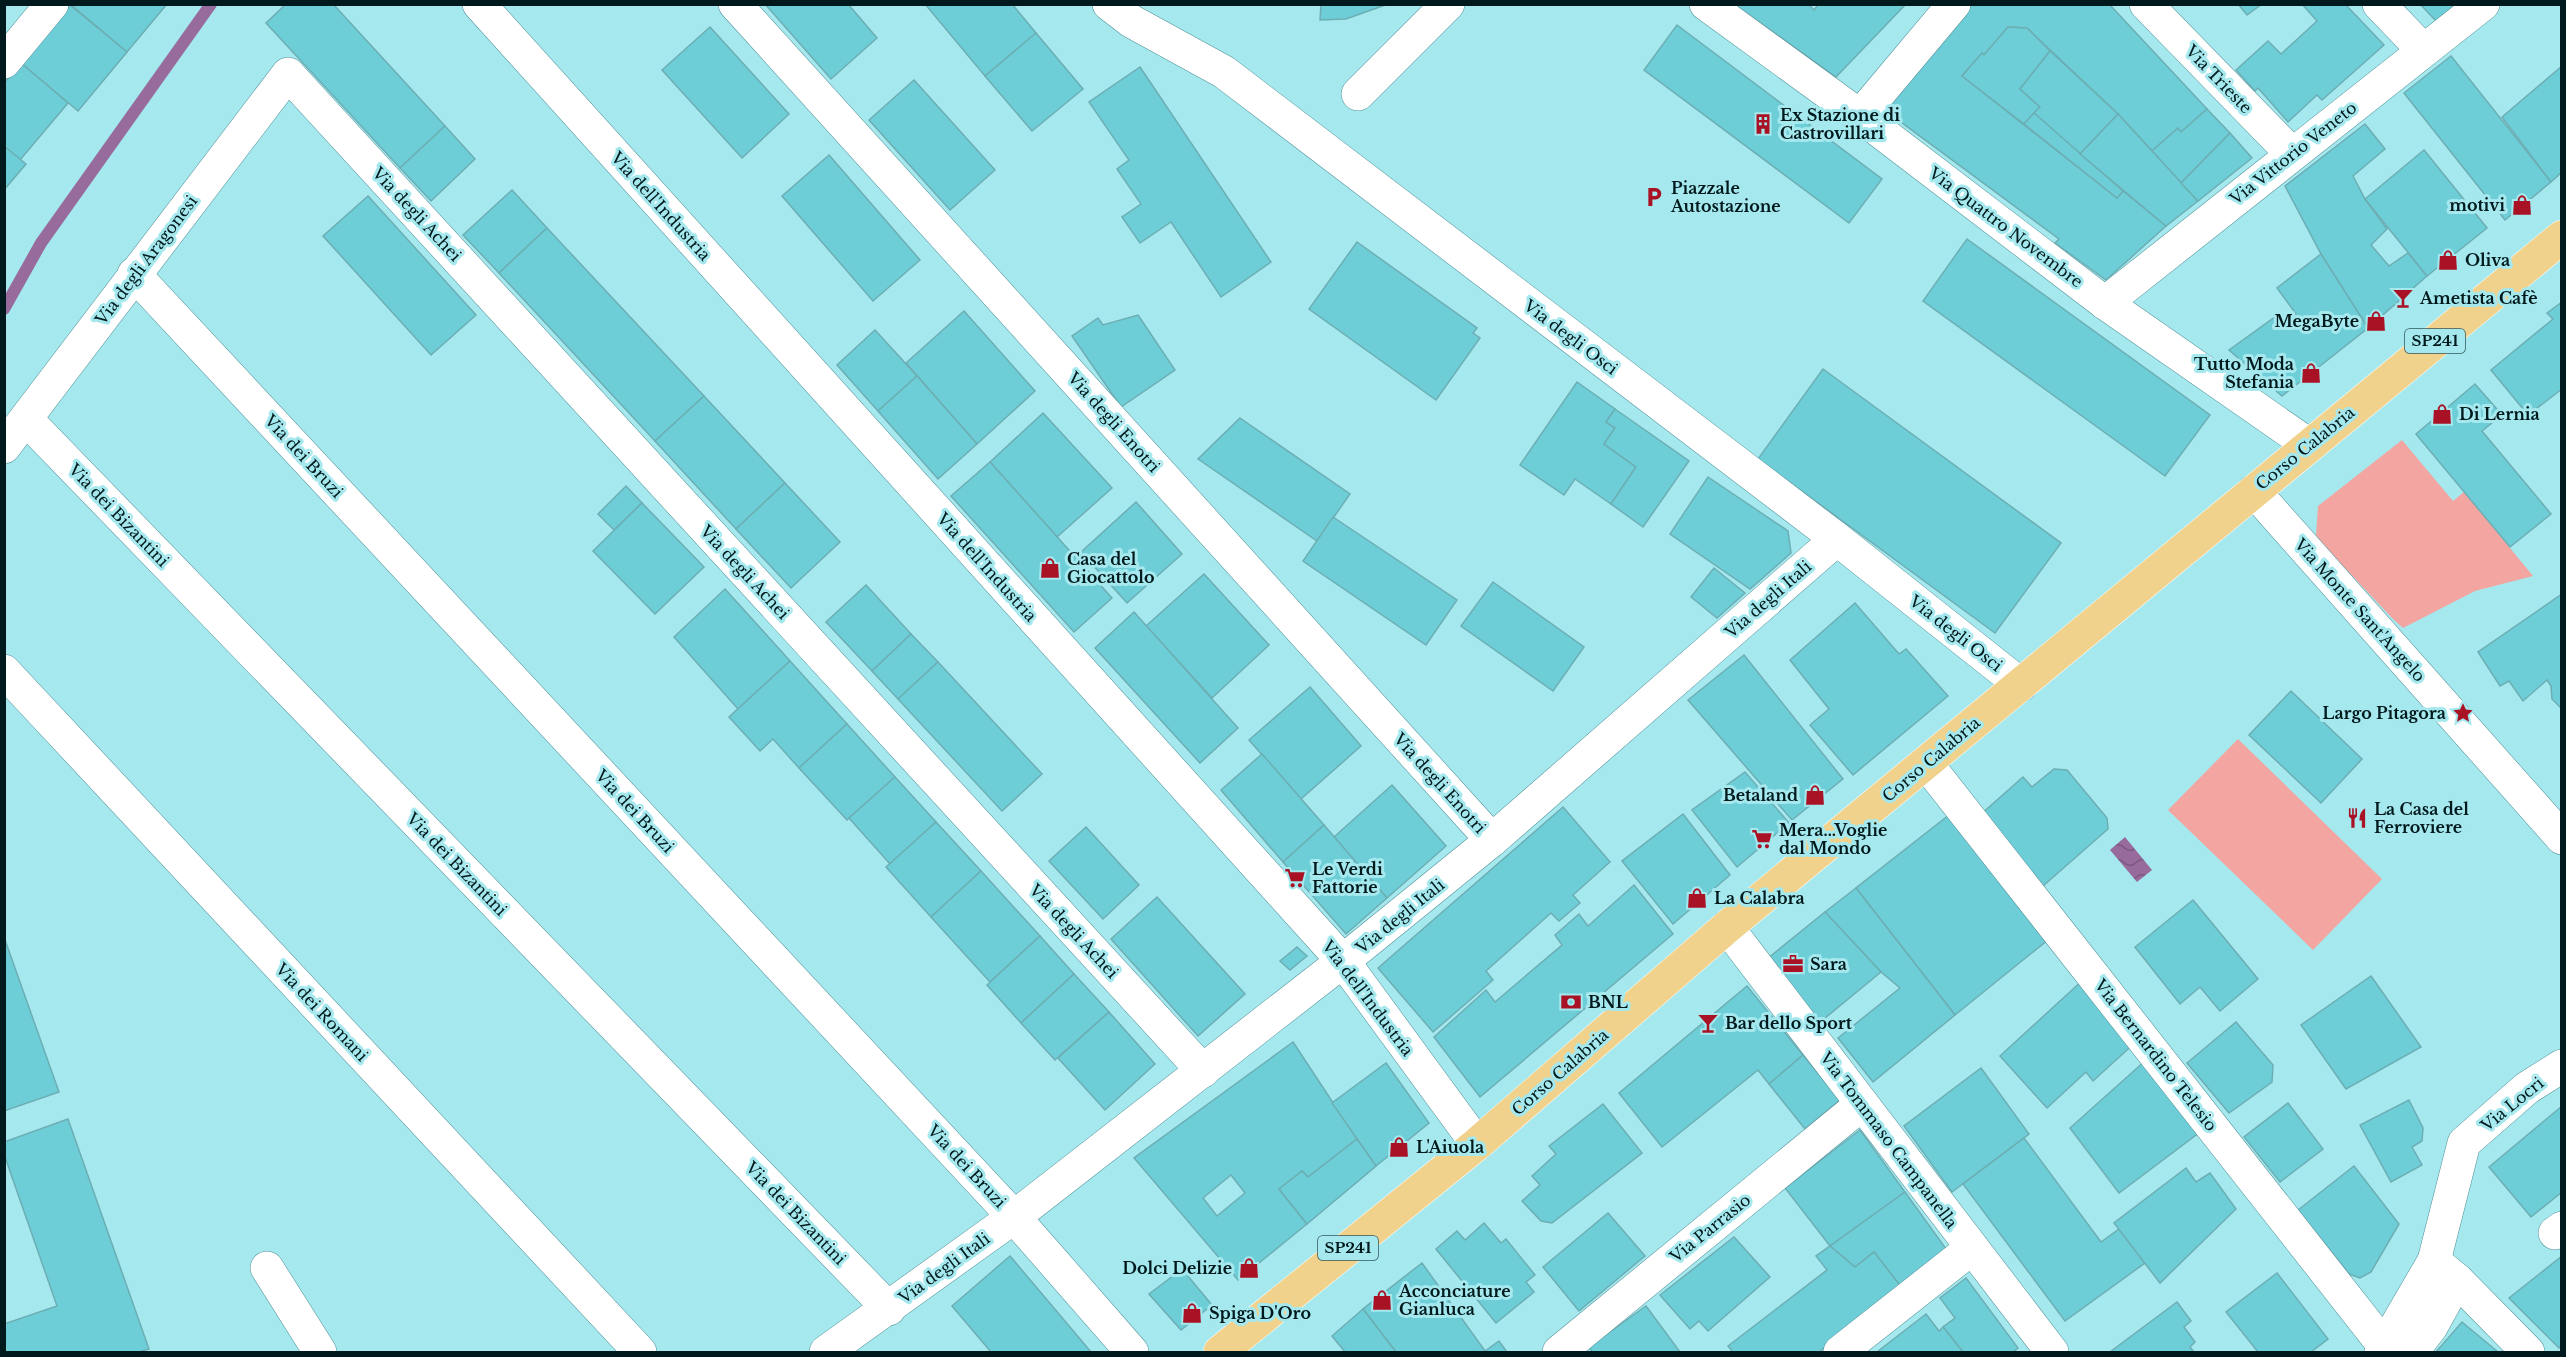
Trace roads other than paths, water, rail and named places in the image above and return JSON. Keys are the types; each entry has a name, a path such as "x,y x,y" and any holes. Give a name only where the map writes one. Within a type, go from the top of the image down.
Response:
{"main road":[{"name":"Corso Calabria","path":"1220,1353 1477,1144 1727,927 2562,237"}],"street":[{"path":"4,62 52,4"},
{"name":"Via dell'Industria","path":"479,4 1343,961 1477,1144"},
{"name":"Via degli Enotri","path":"735,4 1492,840"},
{"name":"Via degli Osci","path":"1109,4 1131,21 1224,72 1837,539 2021,685"},
{"path":"1358,94 1448,4"},
{"name":"Via Quattro Novembre","path":"1706,4 1860,116 2105,303 2309,445"},
{"path":"1860,116 1954,4"},
{"name":"Via Trieste","path":"2146,4 2292,154"},
{"path":"2379,4 2423,50"},
{"name":"Via Vittorio Veneto","path":"2105,303 2482,4"},
{"name":"Via degli Aragonesi","path":"4,447 288,74"},
{"name":"Via degli Achei","path":"288,74 1203,1071"},
{"name":"Via dei Bruzi","path":"134,274 1014,1217 1132,1353"},
{"name":"Via dei Bizantini","path":"26,418 889,1309"},
{"name":"Via Monte Sant'Angelo","path":"2254,490 2562,838"},
{"name":"Via degli Itali","path":"826,1353 1014,1217 1343,961 1492,840 1837,539"},
{"name":"Via dei Romani","path":"4,671 640,1353"},
{"name":"Via Bernardino Telesio","path":"1926,763 2393,1351"},
{"name":"Via Tommaso Campanella","path":"1727,927 2052,1353"},
{"name":"Via Locri","path":"2446,1271 2464,1143 2527,1088 2562,1066"},
{"name":"Via Parrasio","path":"1558,1353 1862,1104"},
{"path":"1840,1353 1972,1248"},
{"path":"267,1269 320,1353"},
{"path":"2393,1351 2446,1271 2528,1353"}],"water":[{"path":"2125,837 2152,870 2137,882 2110,850"}],"waterway":[{"path":"4,309 41,243 211,4"}],"place":[{"name":"Ex Stazione di Castrovillari","path":"1763,124"},
{"name":"Piazzale Autostazione","path":"1654,197"},
{"name":"motivi","path":"2522,205"},
{"name":"Oliva","path":"2448,260"},
{"name":"Ametista Cafè","path":"2403,298"},
{"name":"MegaByte","path":"2376,321"},
{"name":"Tutto Moda Stefania","path":"2311,373"},
{"name":"Di Lernia","path":"2442,414"},
{"name":"Casa del Giocattolo","path":"1050,568"},
{"name":"Largo Pitagora","path":"2463,713"},
{"name":"Betaland","path":"1815,795"},
{"name":"La Casa del Ferroviere","path":"2357,818"},
{"name":"Mera...Voglie dal Mondo","path":"1762,839"},
{"name":"Le Verdi Fattorie","path":"1295,878"},
{"name":"La Calabra","path":"1697,898"},
{"name":"Sara","path":"1793,964"},
{"name":"BNL","path":"1571,1002"},
{"name":"Bar dello Sport","path":"1708,1023"},
{"name":"L'Aiuola","path":"1399,1147"},
{"name":"Dolci Delizie","path":"1249,1268"},
{"name":"Acconciature Gianluca","path":"1382,1300"},
{"name":"Spiga D'Oro","path":"1192,1313"}]}
